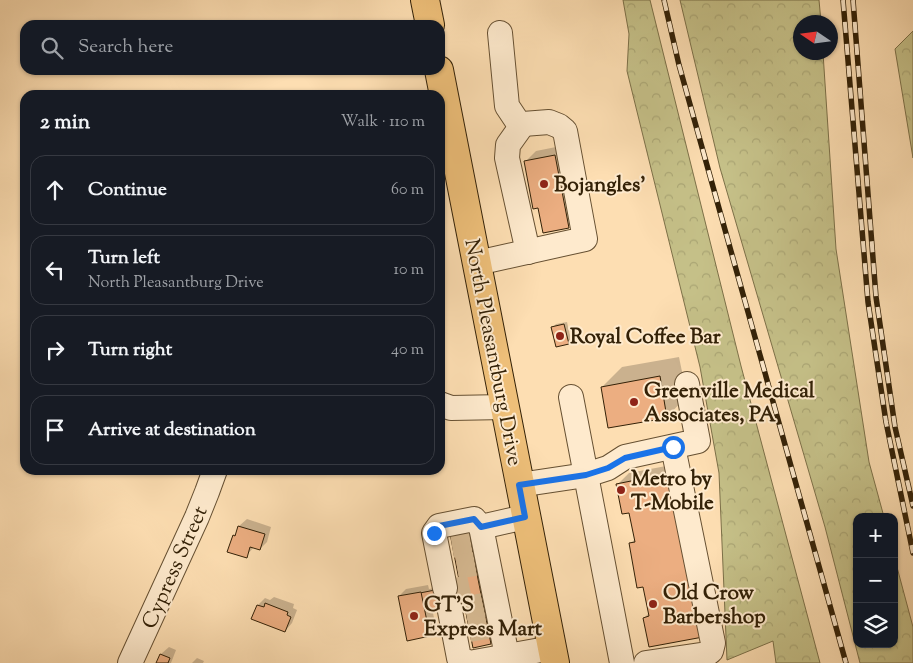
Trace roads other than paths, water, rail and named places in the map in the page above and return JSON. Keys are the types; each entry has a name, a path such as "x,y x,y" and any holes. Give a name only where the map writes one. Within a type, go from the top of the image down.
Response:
{"main road":[{"path":"426,0 429,20"},
{"name":"North Pleasantburg Drive","path":"440,75 443,90"},
{"name":"North Pleasantburg Drive","path":"445,100 553,655"}],"street":[{"path":"477,263 585,239 565,131 549,122 523,124 517,120 507,106 500,33"},
{"path":"523,124 508,145 507,158 528,252"},
{"path":"519,485 586,475 608,468 625,458 698,441 687,384"},
{"path":"571,397 622,663"},
{"path":"445,406 451,408 505,407"},
{"path":"646,663 707,654 711,651 713,643 673,447"},
{"name":"Cypress Street","path":"130,663 207,492 212,475"},
{"path":"525,517 469,584 459,658 469,663 507,656 553,655"},
{"path":"469,584 507,656"}],"tunnel":[{"path":"452,546 471,543"},
{"path":"457,567 475,564"},
{"path":"446,592 479,585"},
{"path":"465,609 483,605"},
{"path":"469,630 487,627"}],"railway":[{"path":"664,0 679,65 846,663"},
{"path":"843,0 868,302 886,422 913,553"},
{"path":"853,0 876,297 895,427 913,506"}],"place":[{"name":"Bojangles'","path":"544,184"},
{"name":"Royal Coffee Bar","path":"560,336"},
{"name":"Greenville Medical Associates, PA","path":"634,402"},
{"name":"Metro by T-Mobile","path":"621,490"},
{"name":"Old Crow Barbershop","path":"653,604"},
{"name":"GT'S Express Mart","path":"414,616"}]}
